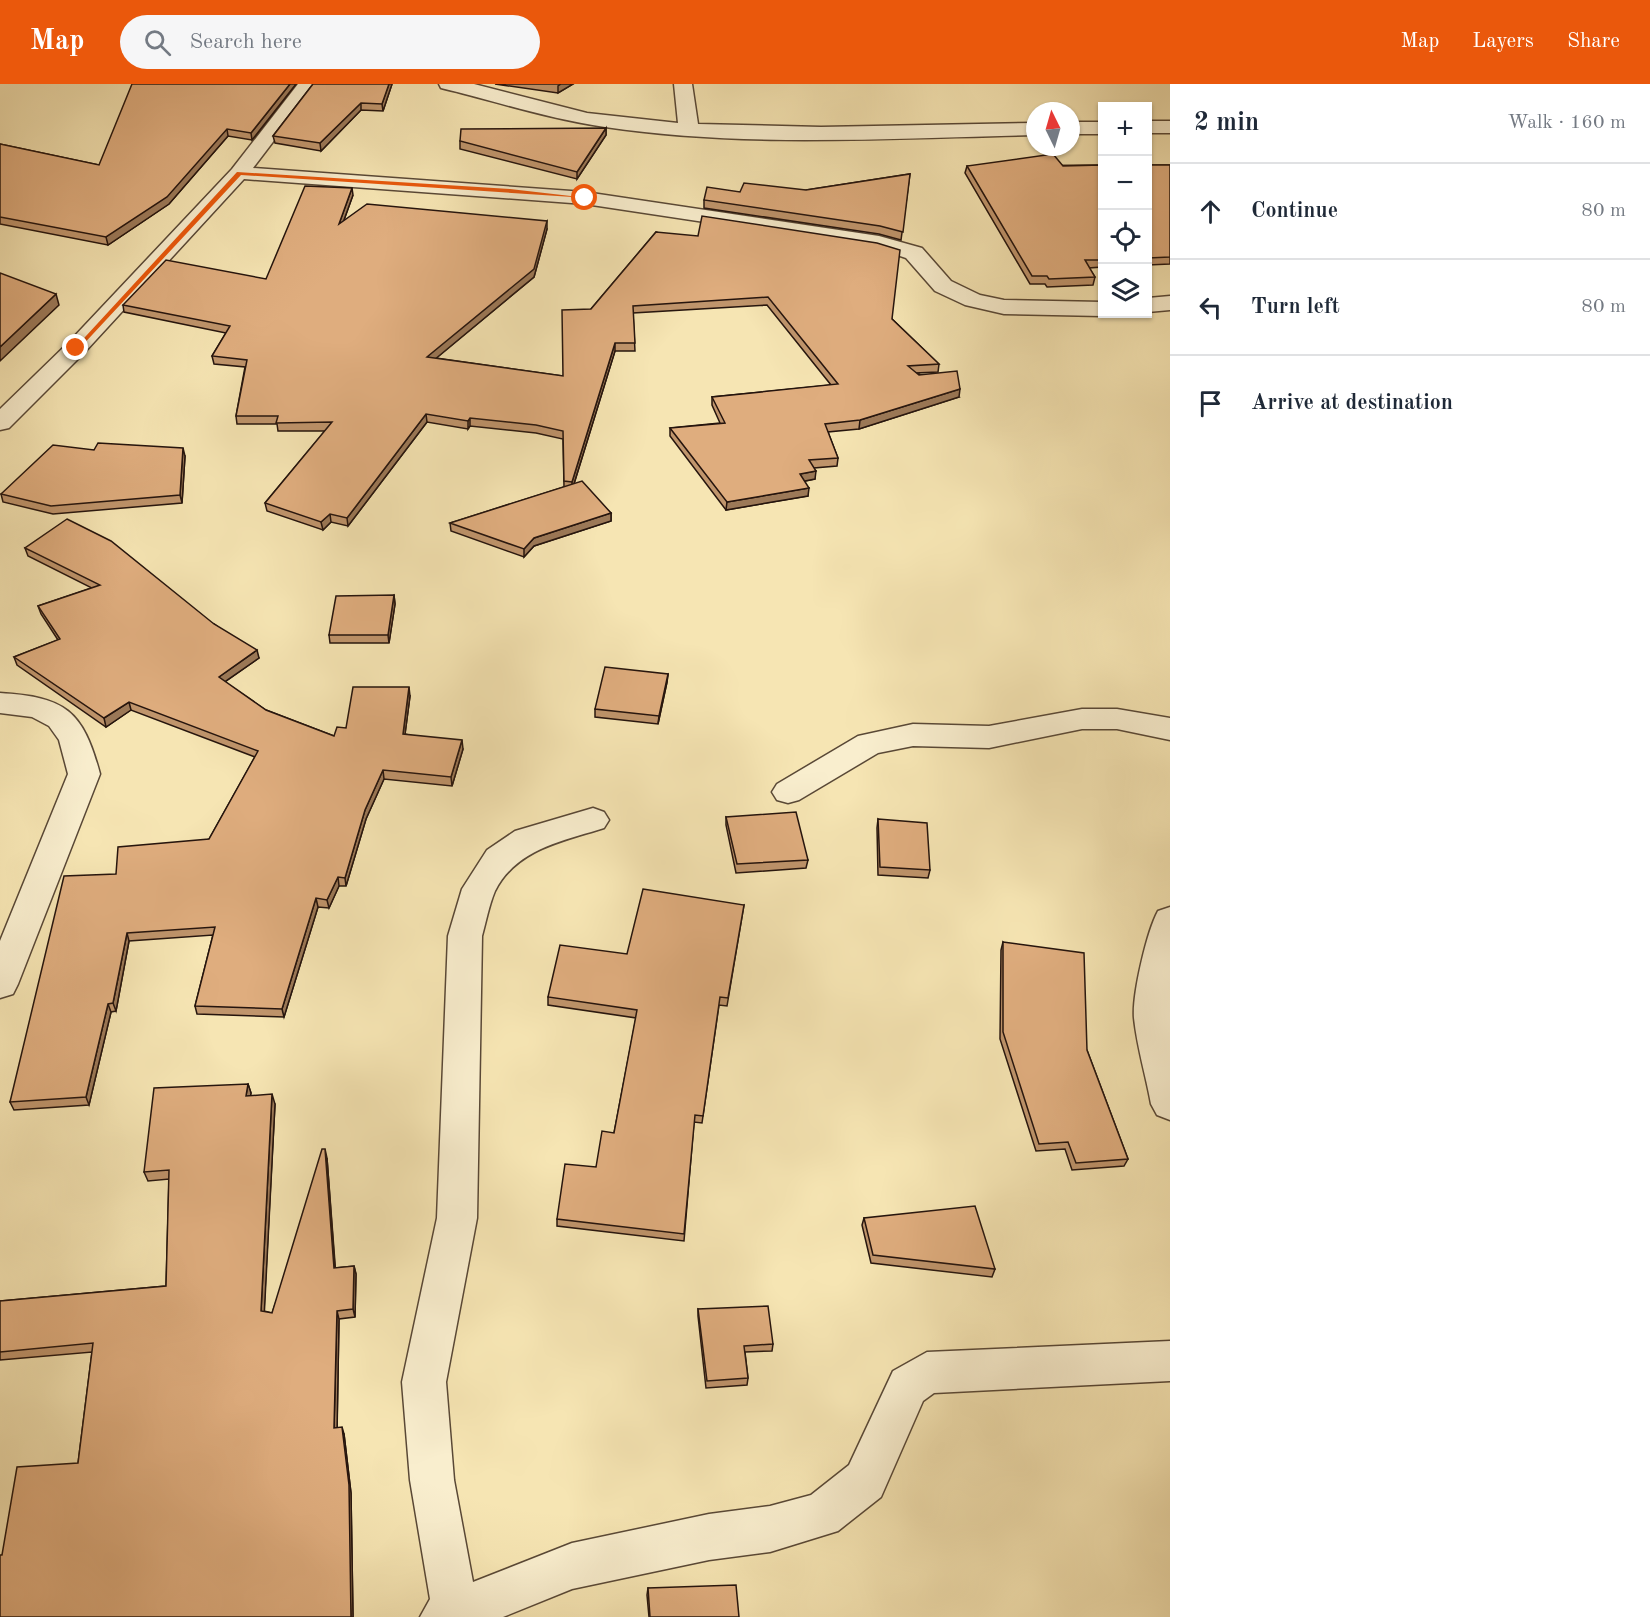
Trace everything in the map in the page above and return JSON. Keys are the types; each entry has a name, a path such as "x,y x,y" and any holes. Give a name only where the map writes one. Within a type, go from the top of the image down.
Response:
{"street":[{"path":"0,423 76,348 239,173 308,84"},
{"path":"448,84 605,122 689,130 756,135 1026,129"},
{"path":"683,84 689,130"},
{"path":"1152,127 1170,127"},
{"path":"1080,128 1098,128"},
{"path":"239,173 575,197 879,242 914,253 943,286 973,300 1014,308 1098,309"},
{"path":"1152,305 1170,303"},
{"path":"0,703 16,704 56,714 76,739 84,774 0,984"},
{"path":"788,792 869,744 913,735 989,737 1082,719 1117,719 1170,729"},
{"path":"593,820 527,840 499,859 479,889 465,936 457,1218 424,1382 432,1480 450,1614 572,1566 709,1537 770,1529 822,1515 865,1481 908,1386 927,1373 1170,1361"},
{"path":"1170,920 1160,959 1152,1016 1170,1104"}],"building":[{"path":"132,84 290,84 251,133 227,129 167,197 106,237 0,217 0,144 99,165"},
{"path":"313,84 389,84 382,104 361,103 320,143 273,136"},
{"path":"606,128 577,172 460,141 461,129"},
{"path":"1039,156 1055,156 1063,166 1098,165 1098,260 1085,260 1095,277 1049,279 1047,276 1032,276 967,166"},
{"path":"1152,165 1170,165 1170,257 1152,258"},
{"path":"910,174 903,232 880,226 704,200 707,187 740,192 744,183 806,190"},
{"path":"305,186 352,188 339,224 367,204 547,221 534,269 427,357 563,376 562,310 591,309 656,232 698,236 702,216 877,243 900,250 892,319 939,364 908,366 919,375 957,371 960,389 860,420 825,424 838,458 809,460 816,471 800,474 809,488 727,502 670,428 725,423 712,397 838,384 768,297 633,306 635,343 615,343 572,482 564,481 563,431 536,425 470,418 468,421 426,414 347,518 330,514 321,522 265,503 332,422 276,423 278,416 236,416 247,360 212,356 230,326 123,305 166,260 266,279"},
{"path":"0,273 56,294 0,347"},
{"path":"98,443 183,448 180,495 51,506 1,494 53,445 94,450"},
{"path":"582,481 611,513 534,538 524,549 450,523"},
{"path":"67,519 111,541 214,624 257,650 219,677 266,710 334,736 337,727 346,728 353,687 409,687 403,734 462,740 451,777 383,770 365,810 345,878 338,877 327,900 316,898 282,1009 195,1006 215,927 127,933 113,1003 108,1004 86,1097 10,1102 64,876 116,874 118,847 209,839 258,751 129,702 104,718 14,657 60,639 38,606 100,585 25,548"},
{"path":"394,595 388,635 329,635 336,596"},
{"path":"605,667 668,674 659,716 595,709"},
{"path":"796,812 808,860 737,864 726,817"},
{"path":"878,819 927,823 930,870 880,867"},
{"path":"643,889 744,905 728,998 720,997 703,1116 695,1115 684,1234 557,1219 565,1164 596,1167 602,1131 614,1133 637,1010 548,997 560,945 627,954"},
{"path":"1003,942 1084,953 1087,1050 1128,1159 1076,1163 1068,1142 1039,1144 1003,1032"},
{"path":"248,1084 246,1096 272,1094 261,1311 272,1313 322,1149 325,1149 334,1268 354,1266 353,1309 337,1311 334,1428 342,1427 349,1485 351,1617 0,1617 0,1555 2,1555 17,1467 78,1463 93,1343 0,1352 0,1301 166,1286 169,1170 144,1172 154,1088"},
{"path":"975,1206 995,1269 873,1255 864,1218"},
{"path":"768,1306 773,1344 744,1346 748,1378 707,1381 698,1309"},
{"path":"736,1585 739,1617 650,1617 648,1588"}],"route":[{"path":"76,348 239,173 510,190 585,198"}]}
